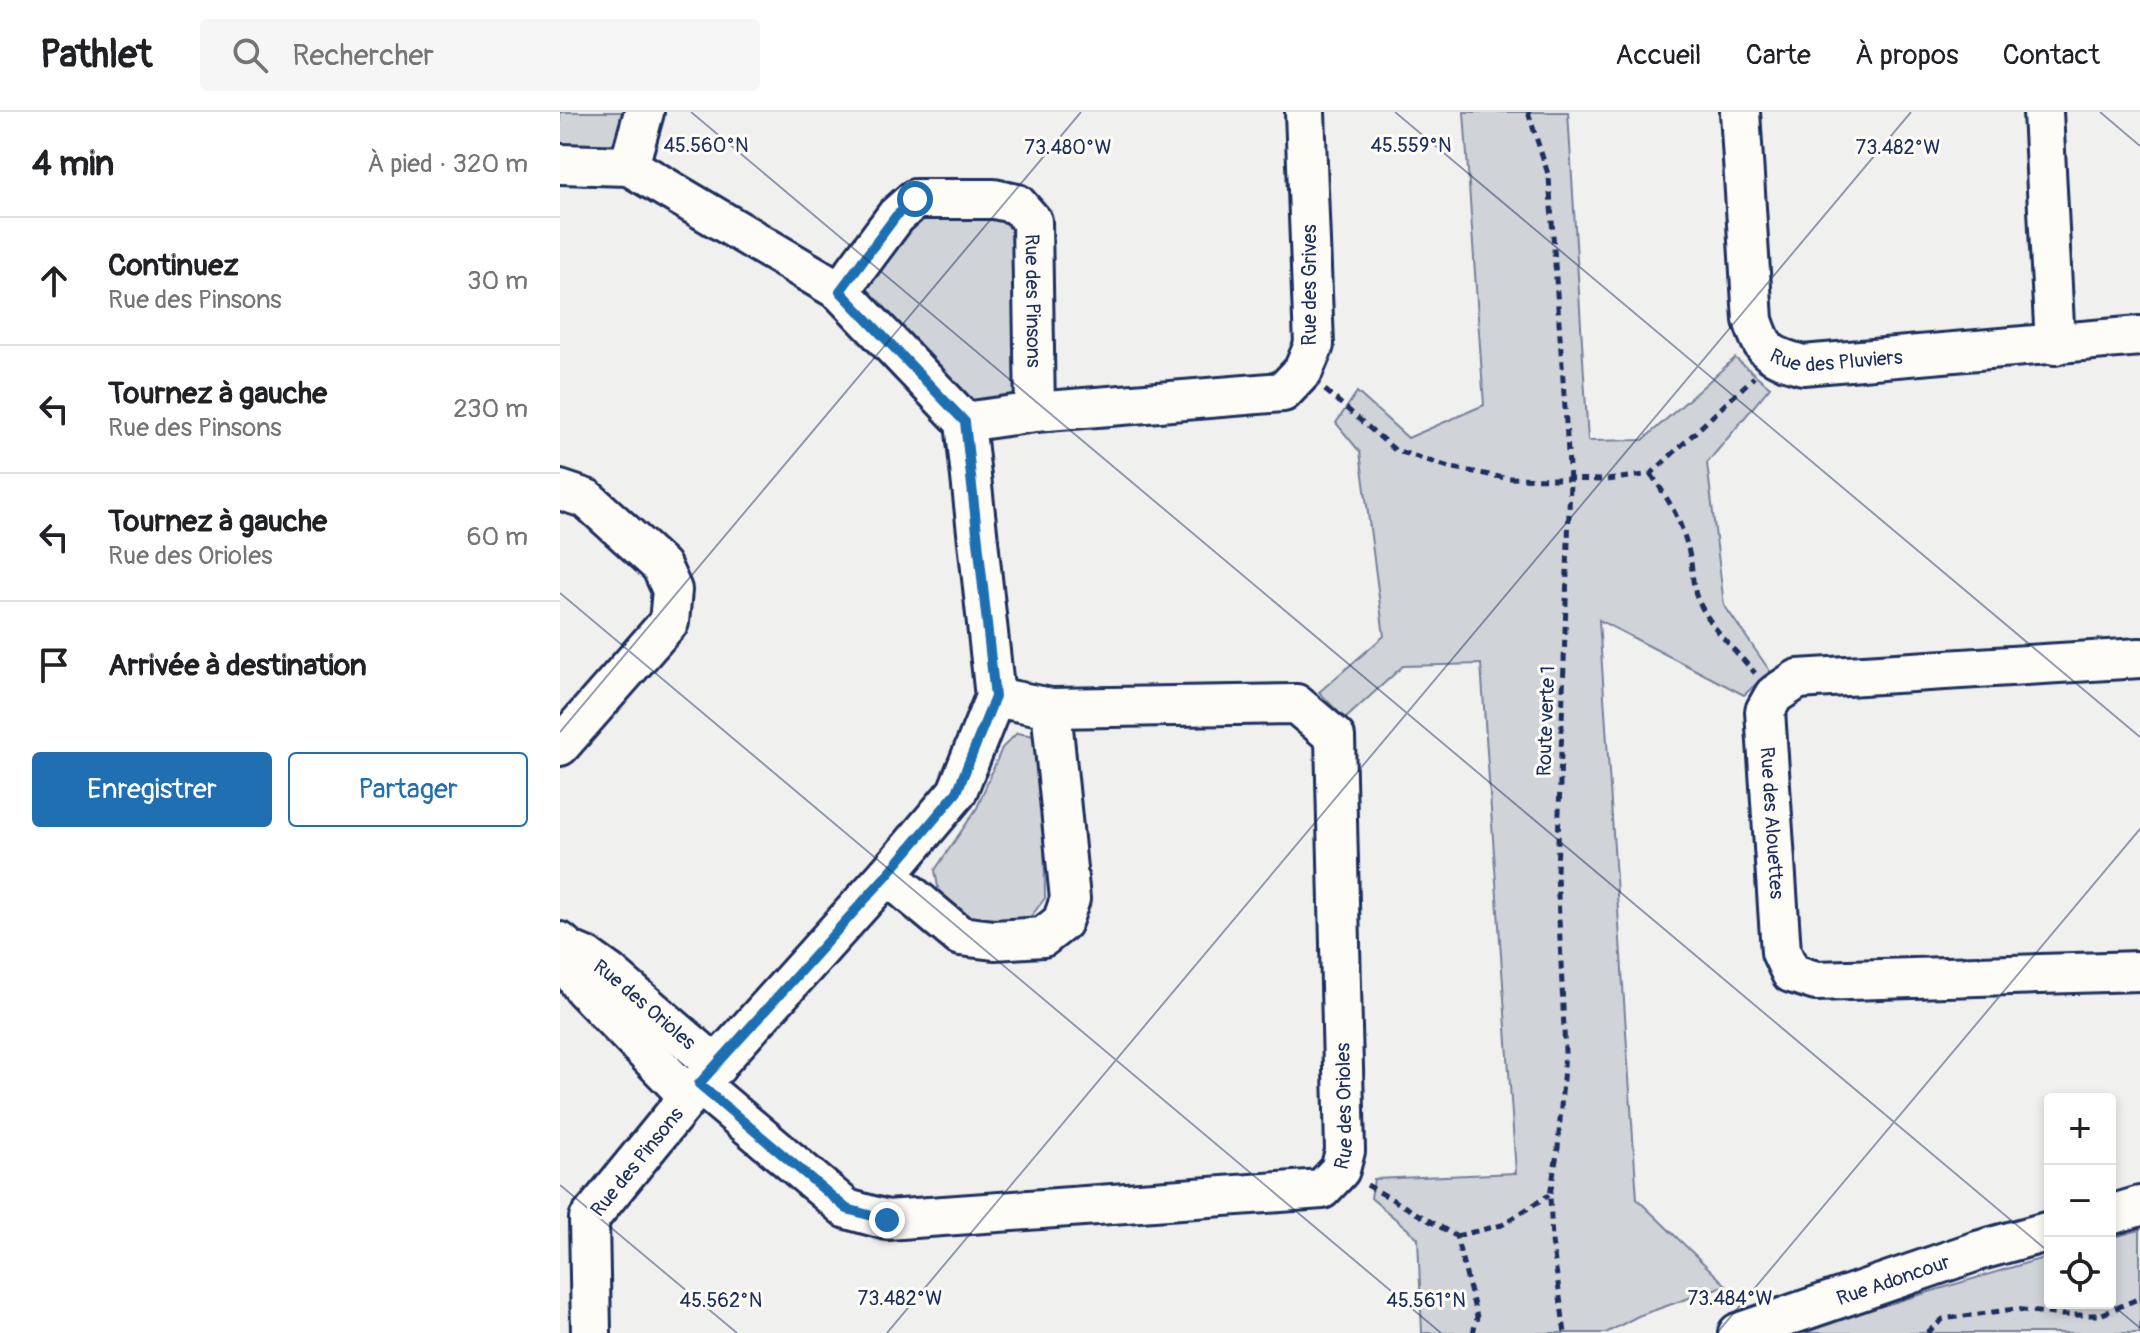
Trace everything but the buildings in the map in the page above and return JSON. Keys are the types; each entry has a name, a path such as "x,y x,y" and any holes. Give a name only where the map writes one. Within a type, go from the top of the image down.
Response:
{"street":[{"path":"629,166 644,112"},
{"name":"Rue des Grives","path":"1035,412 1283,392 1303,371 1314,345 1305,112"},
{"name":"Rue des Pluviers","path":"1740,112 1753,320 1759,339 1775,358 1803,365 2140,336"},
{"path":"2043,112 2055,345"},
{"path":"560,164 629,166 840,291 965,422 1035,412"},
{"name":"Rue des Pinsons","path":"840,291 896,216 915,199 994,199 1017,204 1032,221 1035,412"},
{"name":"Rue des Pinsons","path":"591,1333 589,1219 702,1082 957,792 995,697 965,422"},
{"path":"560,490 587,499 661,566 672,590 669,622 560,746"},
{"path":"1774,695 1798,679 2140,658"},
{"name":"Rue des Alouettes","path":"1774,695 1765,711 1781,952 1791,973 1816,981 2140,971"},
{"path":"887,875 960,936 994,940 1043,937 1062,922 1070,899 1051,708 995,697"},
{"name":"Rue des Orioles","path":"564,946 572,972 584,989 702,1082 847,1209 887,1220 1322,1189 1340,1170 1345,1151 1335,737 1296,704 1051,708"},
{"path":"2116,1213 2140,1206"},
{"name":"Rue Adoncour","path":"1738,1333 1977,1251 2044,1233"}],"path":[{"name":"Route verte 1","path":"1528,112 1549,177 1570,481 1557,873 1565,1052 1558,1148 1550,1195 1552,1241 1565,1333"},
{"path":"1303,371 1395,450 1449,467 1505,478 1607,480 1651,474 1775,358"},
{"path":"1651,474 1684,529 1696,596 1709,621 1774,695"},
{"path":"1340,1170 1456,1236 1502,1225 1550,1195"},
{"path":"1456,1236 1477,1317 1473,1333"},
{"path":"1927,1333 1943,1319 2015,1309 2061,1315 2100,1315 2140,1298"}],"shaded area":[{"path":"560,112 633,112 623,159 560,158"},
{"path":"1464,112 1568,112 1588,441 1643,440 1735,358 1770,387 1707,463 1724,605 1770,671 1744,695 1599,620 1637,1199 1726,1285 1638,1316 1606,1333 1422,1333 1418,1238 1371,1198 1374,1179 1516,1173 1481,664 1403,666 1345,719 1319,692 1384,636 1360,452 1336,423 1357,392 1408,438 1484,405"},
{"path":"918,205 1027,224 1029,405 967,416 848,291"},
{"path":"1017,733 1034,736 1043,747 1045,898 1026,923 968,922 939,893 935,870 977,808 1002,748"},
{"path":"2140,1230 2140,1333 1804,1333 1882,1306 2044,1258 2044,1309 2116,1309 2116,1236"}],"route":[{"path":"887,1220 847,1209 699,1084 887,875 957,792 995,697 965,422 840,291 896,216 915,199"}]}
